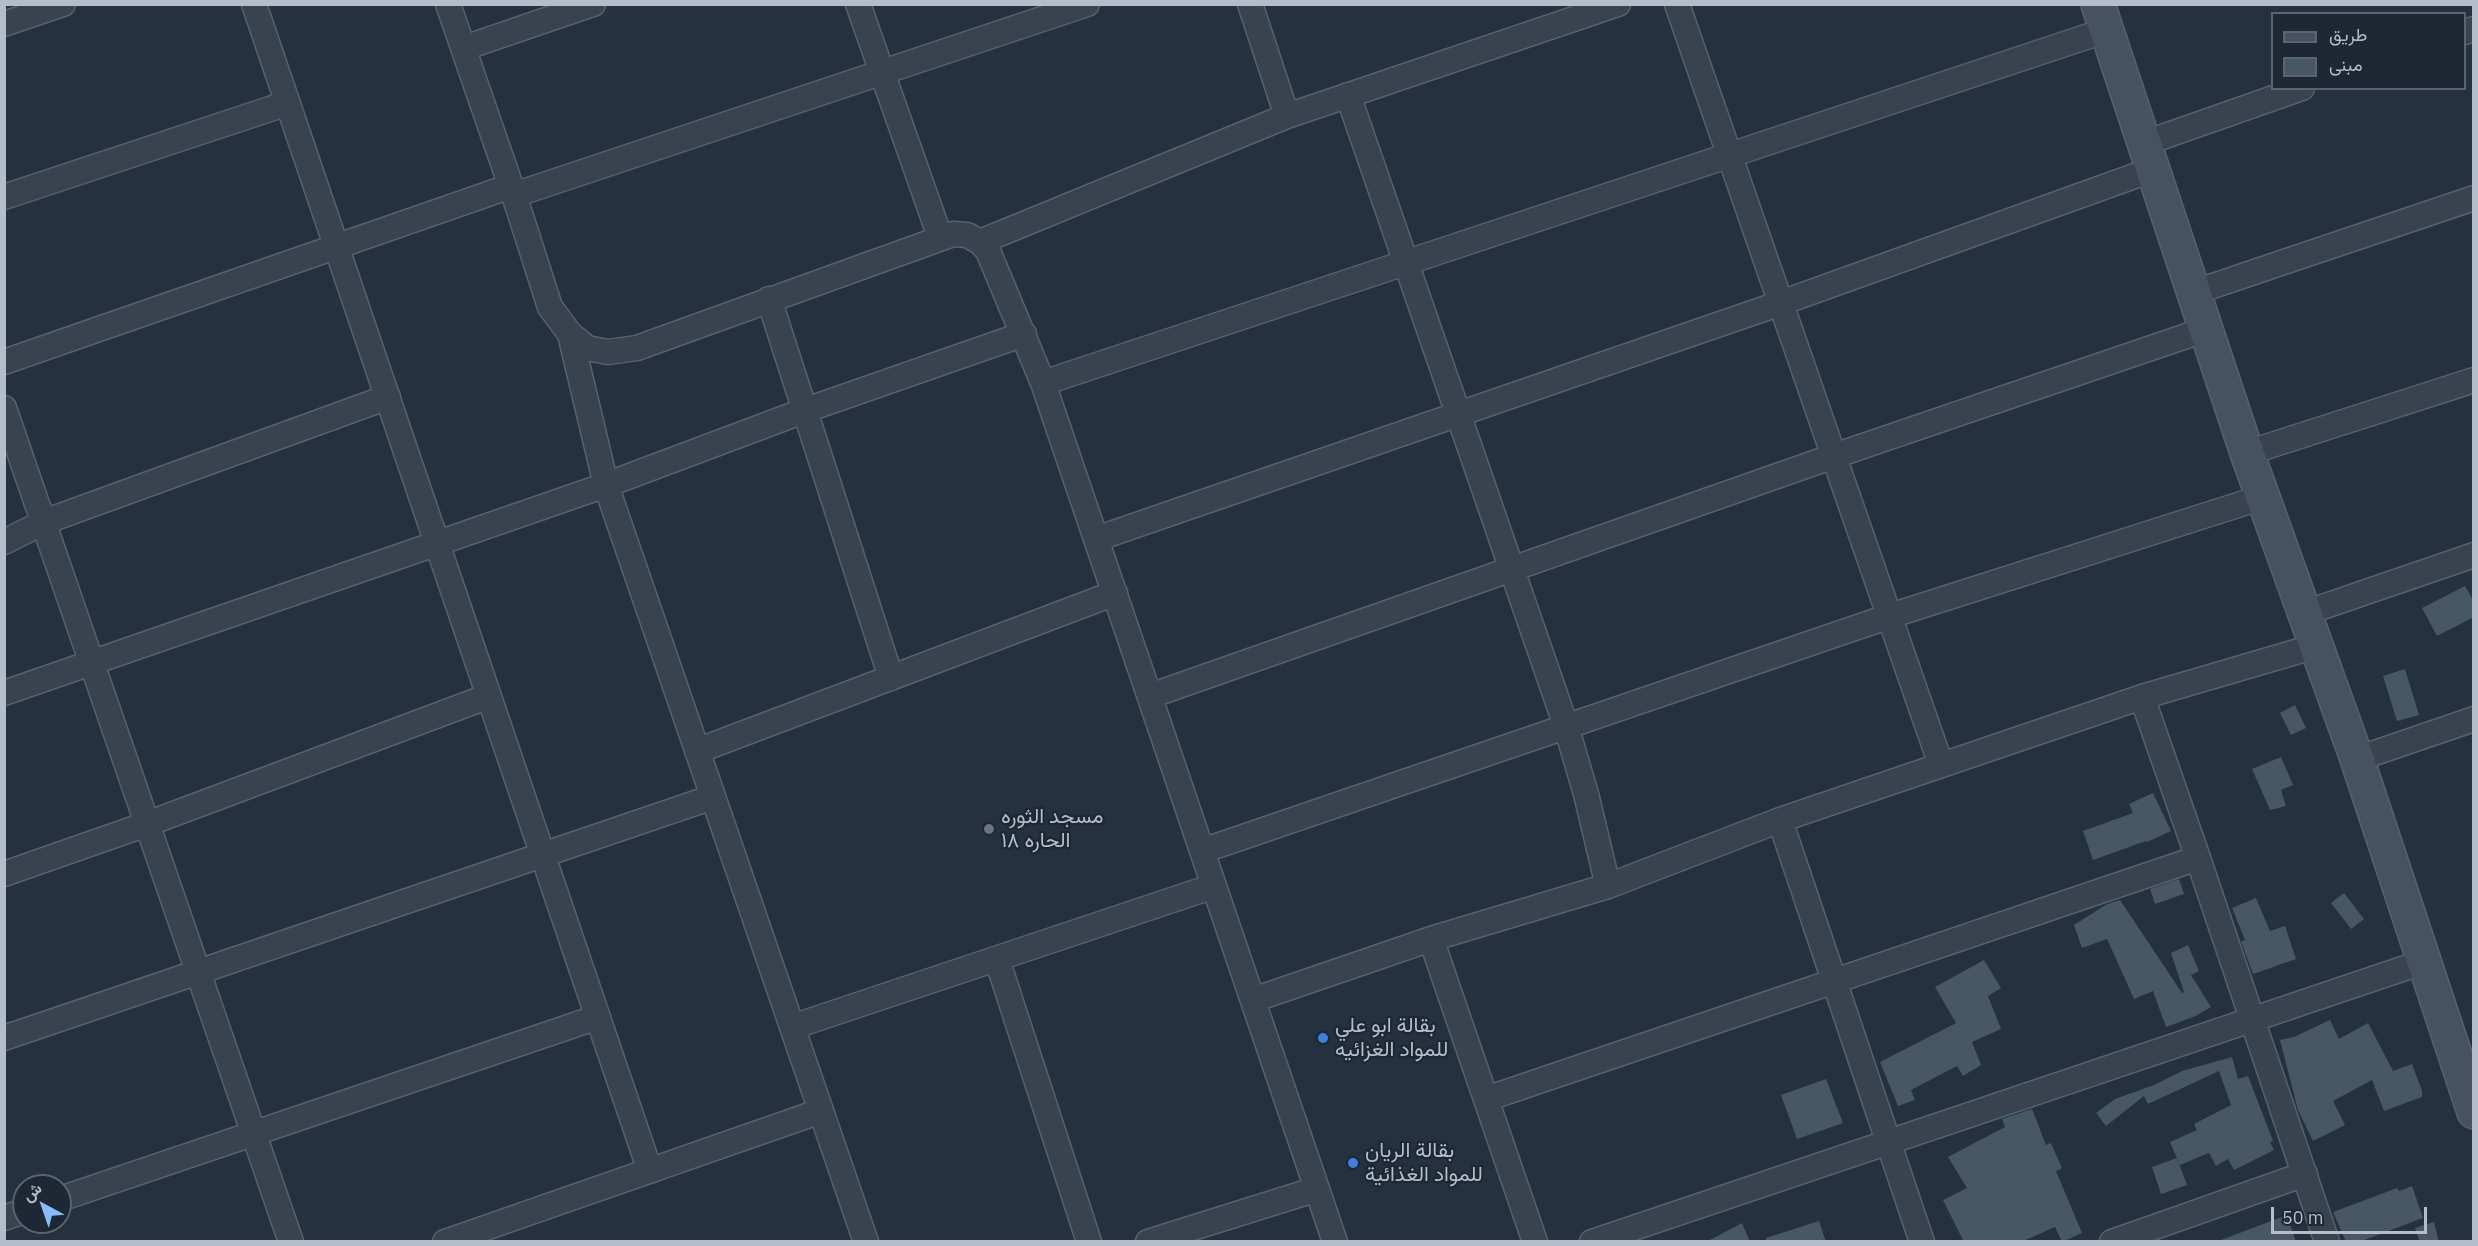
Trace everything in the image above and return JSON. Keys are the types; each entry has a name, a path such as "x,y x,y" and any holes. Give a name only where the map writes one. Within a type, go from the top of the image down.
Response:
{"street":[{"path":"4,24 63,4"},
{"path":"254,4 650,1171"},
{"path":"448,4 550,306 570,334 587,348 608,352 637,348 940,237 953,234 967,235 980,242 993,262 1043,383 1335,1242"},
{"path":"464,48 593,4"},
{"path":"858,4 940,237"},
{"path":"4,362 337,247 882,73 1087,4"},
{"path":"1250,4 1287,116"},
{"path":"980,242 1287,116 1618,4"},
{"path":"1677,4 1941,765"},
{"path":"1043,383 1729,154 2103,17 2247,453 2356,759 2423,962 2465,1060 2474,1112"},
{"path":"1096,539 1781,303 2150,156 2298,90"},
{"path":"1348,95 1566,726 1586,794 1608,886"},
{"path":"4,197 288,103"},
{"path":"2195,292 2474,198"},
{"path":"769,299 891,678"},
{"path":"1150,696 1834,456 2207,329"},
{"path":"570,334 606,485 866,1242"},
{"path":"4,693 606,485 1024,334"},
{"path":"2247,453 2474,380"},
{"path":"4,542 44,522 388,397"},
{"path":"4,408 291,1242"},
{"path":"1202,851 1890,616 2263,497"},
{"path":"2305,613 2474,555"},
{"path":"697,751 1115,593"},
{"path":"1253,1000 1431,939 1608,886 1780,820 2142,697 2316,646"},
{"path":"4,873 147,824 489,696"},
{"path":"2142,697 2328,1242"},
{"path":"2356,759 2474,719"},
{"path":"4,1038 713,797"},
{"path":"1780,820 1922,1242"},
{"path":"1486,1099 2198,858"},
{"path":"792,1027 1214,886"},
{"path":"1431,939 1535,1242"},
{"path":"997,959 1089,1242"},
{"path":"1592,1242 2423,962"},
{"path":"72,1195 598,1017"},
{"path":"457,1240 821,1111"},
{"path":"2112,1242 2305,1174"},
{"path":"1148,1242 1317,1189"}],"building":[{"path":"2465,586 2474,602 2474,617 2437,636 2422,608"},
{"path":"2405,669 2419,715 2397,721 2383,676"},
{"path":"2295,705 2306,728 2291,735 2280,713"},
{"path":"2281,757 2293,785 2281,790 2286,806 2270,810 2252,769"},
{"path":"2153,793 2171,831 2147,842 2093,860 2083,831 2133,813 2129,804"},
{"path":"2179,879 2184,894 2155,904 2150,889"},
{"path":"2344,893 2364,919 2351,929 2331,903"},
{"path":"2256,898 2270,931 2285,926 2296,959 2253,974 2241,941 2245,940 2232,908"},
{"path":"2120,900 2182,993 2184,992 2171,953 2188,945 2199,971 2191,975 2211,1007 2196,1016 2166,1027 2153,991 2134,999 2107,939 2082,948 2074,925 2107,904"},
{"path":"1984,960 2001,988 1988,996 2001,1029 1972,1042 1981,1065 1963,1076 1957,1066 1911,1090 1915,1100 1898,1106 1880,1062 1956,1023 1935,987"},
{"path":"2330,1020 2339,1039 2368,1023 2393,1071 2412,1064 2422,1097 2384,1111 2372,1080 2333,1101 2345,1125 2313,1141 2298,1110 2280,1040 2294,1037"},
{"path":"2232,1057 2238,1079 2248,1076 2273,1141 2270,1142 2274,1150 2234,1170 2228,1159 2216,1166 2209,1153 2180,1165 2170,1142 2197,1130 2194,1124 2231,1105 2219,1071 2148,1104 2144,1096 2106,1126 2096,1113 2115,1099 2154,1085 2182,1071"},
{"path":"1826,1079 1843,1123 1797,1139 1781,1095"},
{"path":"2032,1109 2046,1145 2051,1143 2062,1168 2056,1171 2082,1233 2062,1242 2055,1227 2021,1242 1964,1242 1943,1200 1967,1188 1948,1157 2005,1127 2002,1119"},
{"path":"2177,1158 2187,1185 2161,1194 2152,1167"},
{"path":"2412,1186 2423,1218 2359,1242 2346,1242 2333,1212 2397,1188 2399,1191"},
{"path":"2287,1215 2296,1242 2221,1242 2221,1240"},
{"path":"1819,1221 1826,1242 1766,1242 1766,1238"},
{"path":"2434,1222 2439,1242 2420,1242 2415,1228"},
{"path":"1742,1223 1750,1242 1706,1242"}],"place":[{"name":"مسجد الثوره الحاره ١٨","path":"989,829"},
{"name":"بقالة ابو علي للمواد الغزائيه","path":"1323,1038"},
{"name":"بقالة الريان للمواد الغذائية","path":"1353,1163"}]}
